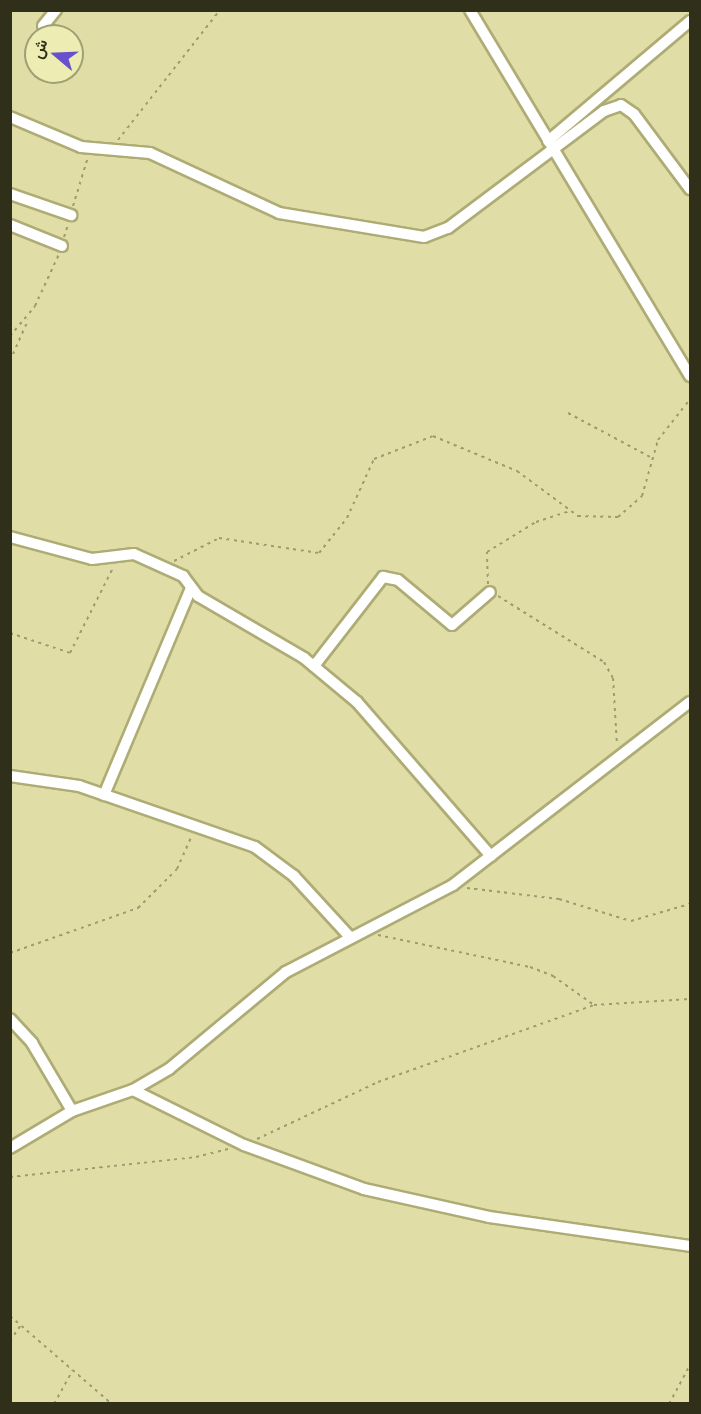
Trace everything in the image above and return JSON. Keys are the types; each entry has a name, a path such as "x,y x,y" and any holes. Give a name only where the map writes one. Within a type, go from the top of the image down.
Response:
{"street":[{"path":"45,24 56,10"},
{"path":"470,10 690,376"},
{"path":"10,117 94,149 150,153 279,213 424,237 448,228 550,145 690,21"},
{"path":"550,145 604,111 621,105 634,114 690,189"},
{"path":"10,194 71,215"},
{"path":"10,225 62,246"},
{"path":"10,537 92,559 120,554 169,567 216,609 314,666 373,720 490,856"},
{"path":"314,666 383,577 398,580 452,625 490,592"},
{"path":"105,795 191,588"},
{"path":"10,1148 72,1111 133,1090 169,1069 286,972 353,933 453,885 690,702"},
{"path":"10,776 105,795 232,837 273,859 353,933"},
{"path":"10,1019 32,1043 72,1111"},
{"path":"133,1090 244,1145 415,1202 611,1238 690,1245"}],"path":[{"path":"10,361 62,246 94,149 118,140 220,10"},
{"path":"10,336 29,316"},
{"path":"169,567 182,554 219,538 319,553 347,518 374,459 433,436 517,471 571,511 603,519 628,513 642,496 650,457 690,399"},
{"path":"568,413 650,457"},
{"path":"571,511 536,522 487,552 490,592 604,662 613,678 618,756"},
{"path":"10,633 70,653 120,554"},
{"path":"10,954 138,908 177,869 195,826"},
{"path":"453,885 559,899 631,921 690,904"},
{"path":"353,933 530,967 594,1005"},
{"path":"10,1177 196,1157 244,1145 378,1082 594,1005 690,999"},
{"path":"10,1316 112,1404"},
{"path":"10,1341 21,1325"},
{"path":"669,1404 690,1365"},
{"path":"54,1404 73,1370"}]}
